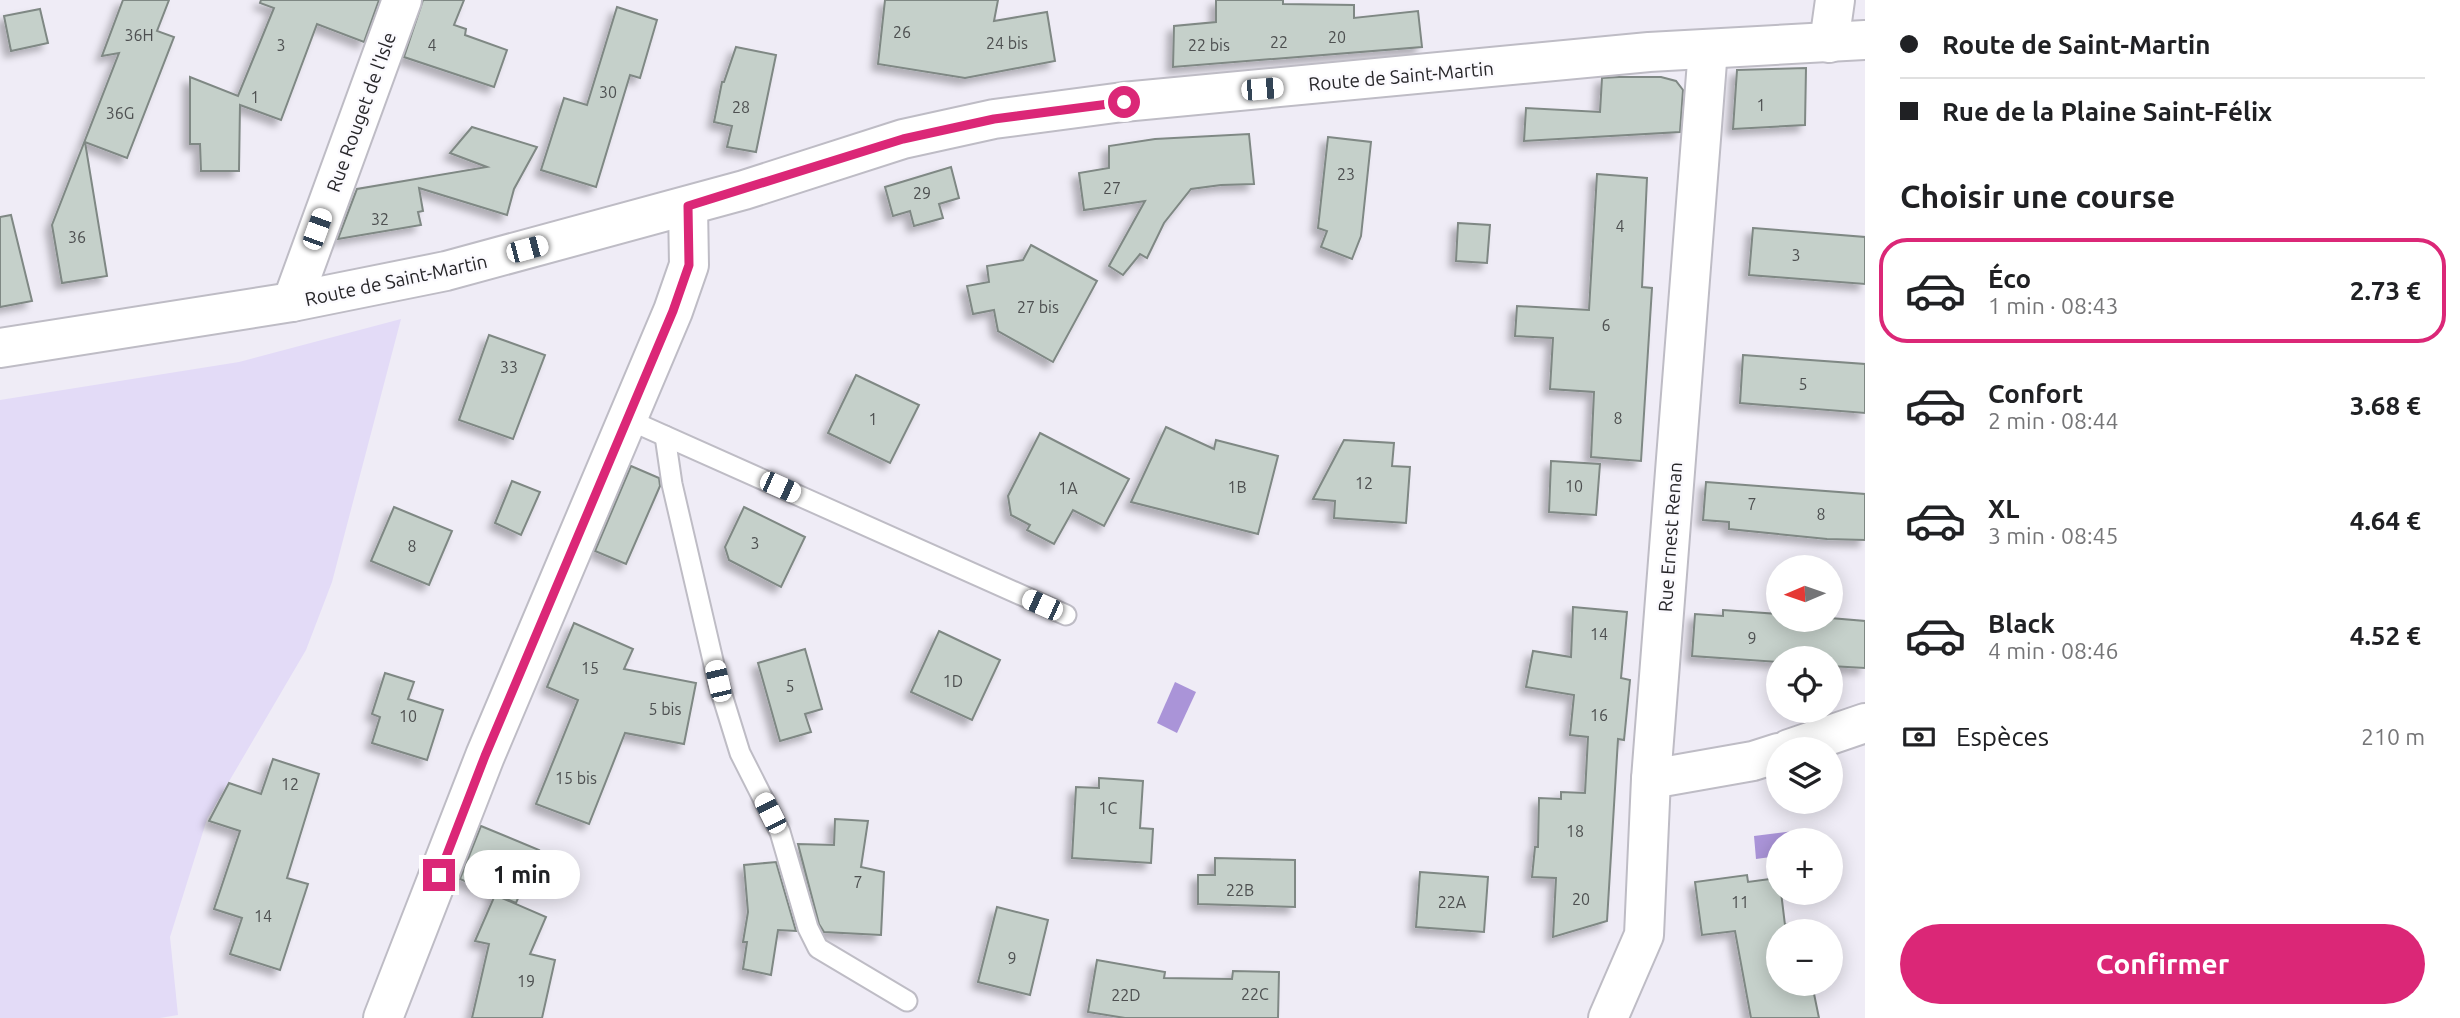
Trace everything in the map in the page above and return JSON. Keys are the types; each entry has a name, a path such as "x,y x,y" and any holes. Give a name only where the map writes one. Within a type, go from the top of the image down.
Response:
{"street":[{"name":"Rue Rouget de l'Isle","path":"292,302 402,0"},
{"path":"1835,0 1847,41"},
{"name":"Route de Saint-Martin","path":"0,348 292,302 446,271 688,206 903,139 994,119 1124,102 1649,52 1847,41"},
{"name":"Rue Ernest Renan","path":"1608,1018 1644,935 1651,779 1708,49"},
{"path":"383,1018 485,756 673,311 689,265 688,206"},
{"path":"1824,737 1865,723"},
{"path":"1651,779 1766,757"}],"lane":[{"path":"627,419 1066,615"},
{"path":"665,436 672,484 718,681 740,753 780,832 807,928 818,948 907,1001"}],"shaded area":[{"path":"401,319 332,582 306,650 207,819 170,937 178,1015 160,1018 0,1018 0,400 239,362"},
{"path":"1175,682 1196,692 1177,733 1157,723"},
{"path":"1766,834 1766,858 1756,859 1754,836"}],"building":[{"path":"123,0 169,0 157,31 174,37 127,158 85,142 107,276 62,283 52,225 119,53 102,56"},
{"path":"261,0 379,0 364,42 317,24 281,120 240,105 239,171 201,171 200,144 190,144 190,77 238,96 274,8 260,3"},
{"path":"423,0 464,0 454,25 466,29 465,35 507,50 494,87 404,57"},
{"path":"885,0 998,0 994,21 1047,12 1055,61 965,78 878,64"},
{"path":"1216,0 1283,0 1283,4 1354,5 1354,18 1418,11 1422,47 1173,67 1174,26 1216,22"},
{"path":"617,7 657,20 640,78 630,75 596,187 541,170 564,98 587,105"},
{"path":"40,9 48,43 11,51 4,16"},
{"path":"736,47 776,55 756,152 727,147 732,126 714,122 722,82"},
{"path":"1806,68 1805,125 1733,129 1737,70"},
{"path":"1661,77 1676,81 1683,90 1680,132 1524,141 1526,108 1600,112 1602,78"},
{"path":"472,127 537,147 514,189 507,215 419,188 423,211 418,212 421,225 338,239 357,189 487,167 450,153"},
{"path":"1249,134 1254,184 1191,189 1164,223 1147,258 1140,254 1123,275 1109,266 1145,201 1084,210 1079,173 1109,168 1109,146 1155,139"},
{"path":"1328,137 1371,142 1361,236 1352,259 1321,247 1327,231 1318,228"},
{"path":"951,167 959,198 939,204 943,218 914,226 910,211 893,216 885,187"},
{"path":"1597,174 1647,178 1642,287 1652,288 1641,461 1591,457 1594,392 1550,389 1553,338 1515,336 1517,306 1589,310"},
{"path":"11,215 32,301 0,307 0,217"},
{"path":"1458,223 1490,225 1487,263 1456,261"},
{"path":"1753,228 1865,237 1865,284 1749,275"},
{"path":"1031,245 1097,281 1053,362 998,331 994,310 973,314 967,286 989,282 987,266 1023,260"},
{"path":"489,335 545,355 513,439 459,420"},
{"path":"1743,355 1865,364 1865,413 1740,403"},
{"path":"856,375 919,405 890,463 828,433"},
{"path":"1166,427 1214,449 1216,440 1278,456 1258,534 1131,502"},
{"path":"1040,433 1129,479 1104,526 1073,510 1054,544 1027,530 1030,525 1011,515 1008,496"},
{"path":"1344,440 1394,443 1392,466 1410,467 1406,523 1334,518 1335,501 1313,499"},
{"path":"1551,461 1600,464 1596,515 1549,512"},
{"path":"631,466 659,478 660,486 626,564 595,551"},
{"path":"512,481 540,492 521,535 495,523"},
{"path":"1706,482 1865,494 1865,540 1729,529 1729,522 1703,520"},
{"path":"394,507 452,531 429,585 371,561"},
{"path":"744,507 805,537 781,587 729,560 725,547"},
{"path":"1573,607 1627,612 1621,678 1630,680 1624,740 1618,739 1607,921 1553,937 1556,878 1532,877 1535,847 1538,847 1539,798 1561,799 1561,792 1585,793 1588,737 1570,735 1574,695 1526,687 1533,651 1571,657"},
{"path":"1723,610 1766,613 1766,632 1843,632 1843,619 1865,621 1865,668 1843,667 1843,646 1766,646 1766,661 1692,656 1695,614 1723,616"},
{"path":"574,623 633,649 624,669 696,683 684,744 625,733 589,824 536,804 578,700 547,687"},
{"path":"939,631 1000,660 972,720 911,692"},
{"path":"805,649 822,709 805,714 811,732 780,741 758,663"},
{"path":"385,673 414,682 408,699 443,710 427,760 372,743 380,717 372,714"},
{"path":"273,759 319,774 287,878 308,884 280,970 230,954 242,918 214,909 240,831 209,821 229,783 261,794"},
{"path":"1099,778 1143,781 1140,828 1153,829 1151,863 1072,858 1076,787 1099,788"},
{"path":"835,819 868,821 861,867 884,872 881,935 824,932 819,924 798,844 834,845"},
{"path":"481,826 539,850 516,903 460,879"},
{"path":"1215,858 1295,860 1295,907 1198,904 1198,875 1215,875"},
{"path":"776,862 796,931 778,930 771,975 743,969 747,942 743,942 748,912 744,865"},
{"path":"1420,872 1488,877 1484,932 1416,927"},
{"path":"1747,875 1748,882 1766,880 1766,905 1783,905 1784,919 1766,919 1766,996 1814,996 1819,1018 1751,1018 1735,931 1702,935 1695,882"},
{"path":"495,895 546,917 530,954 555,960 542,1018 472,1018 489,944 475,941"},
{"path":"997,907 1048,920 1030,995 978,982"},
{"path":"1097,960 1165,972 1164,978 1232,979 1233,971 1279,972 1278,1018 1125,1018 1088,1012"}],"route":[{"path":"439,875 485,756 673,311 689,265 688,206 903,139 994,119 1124,102"}]}
